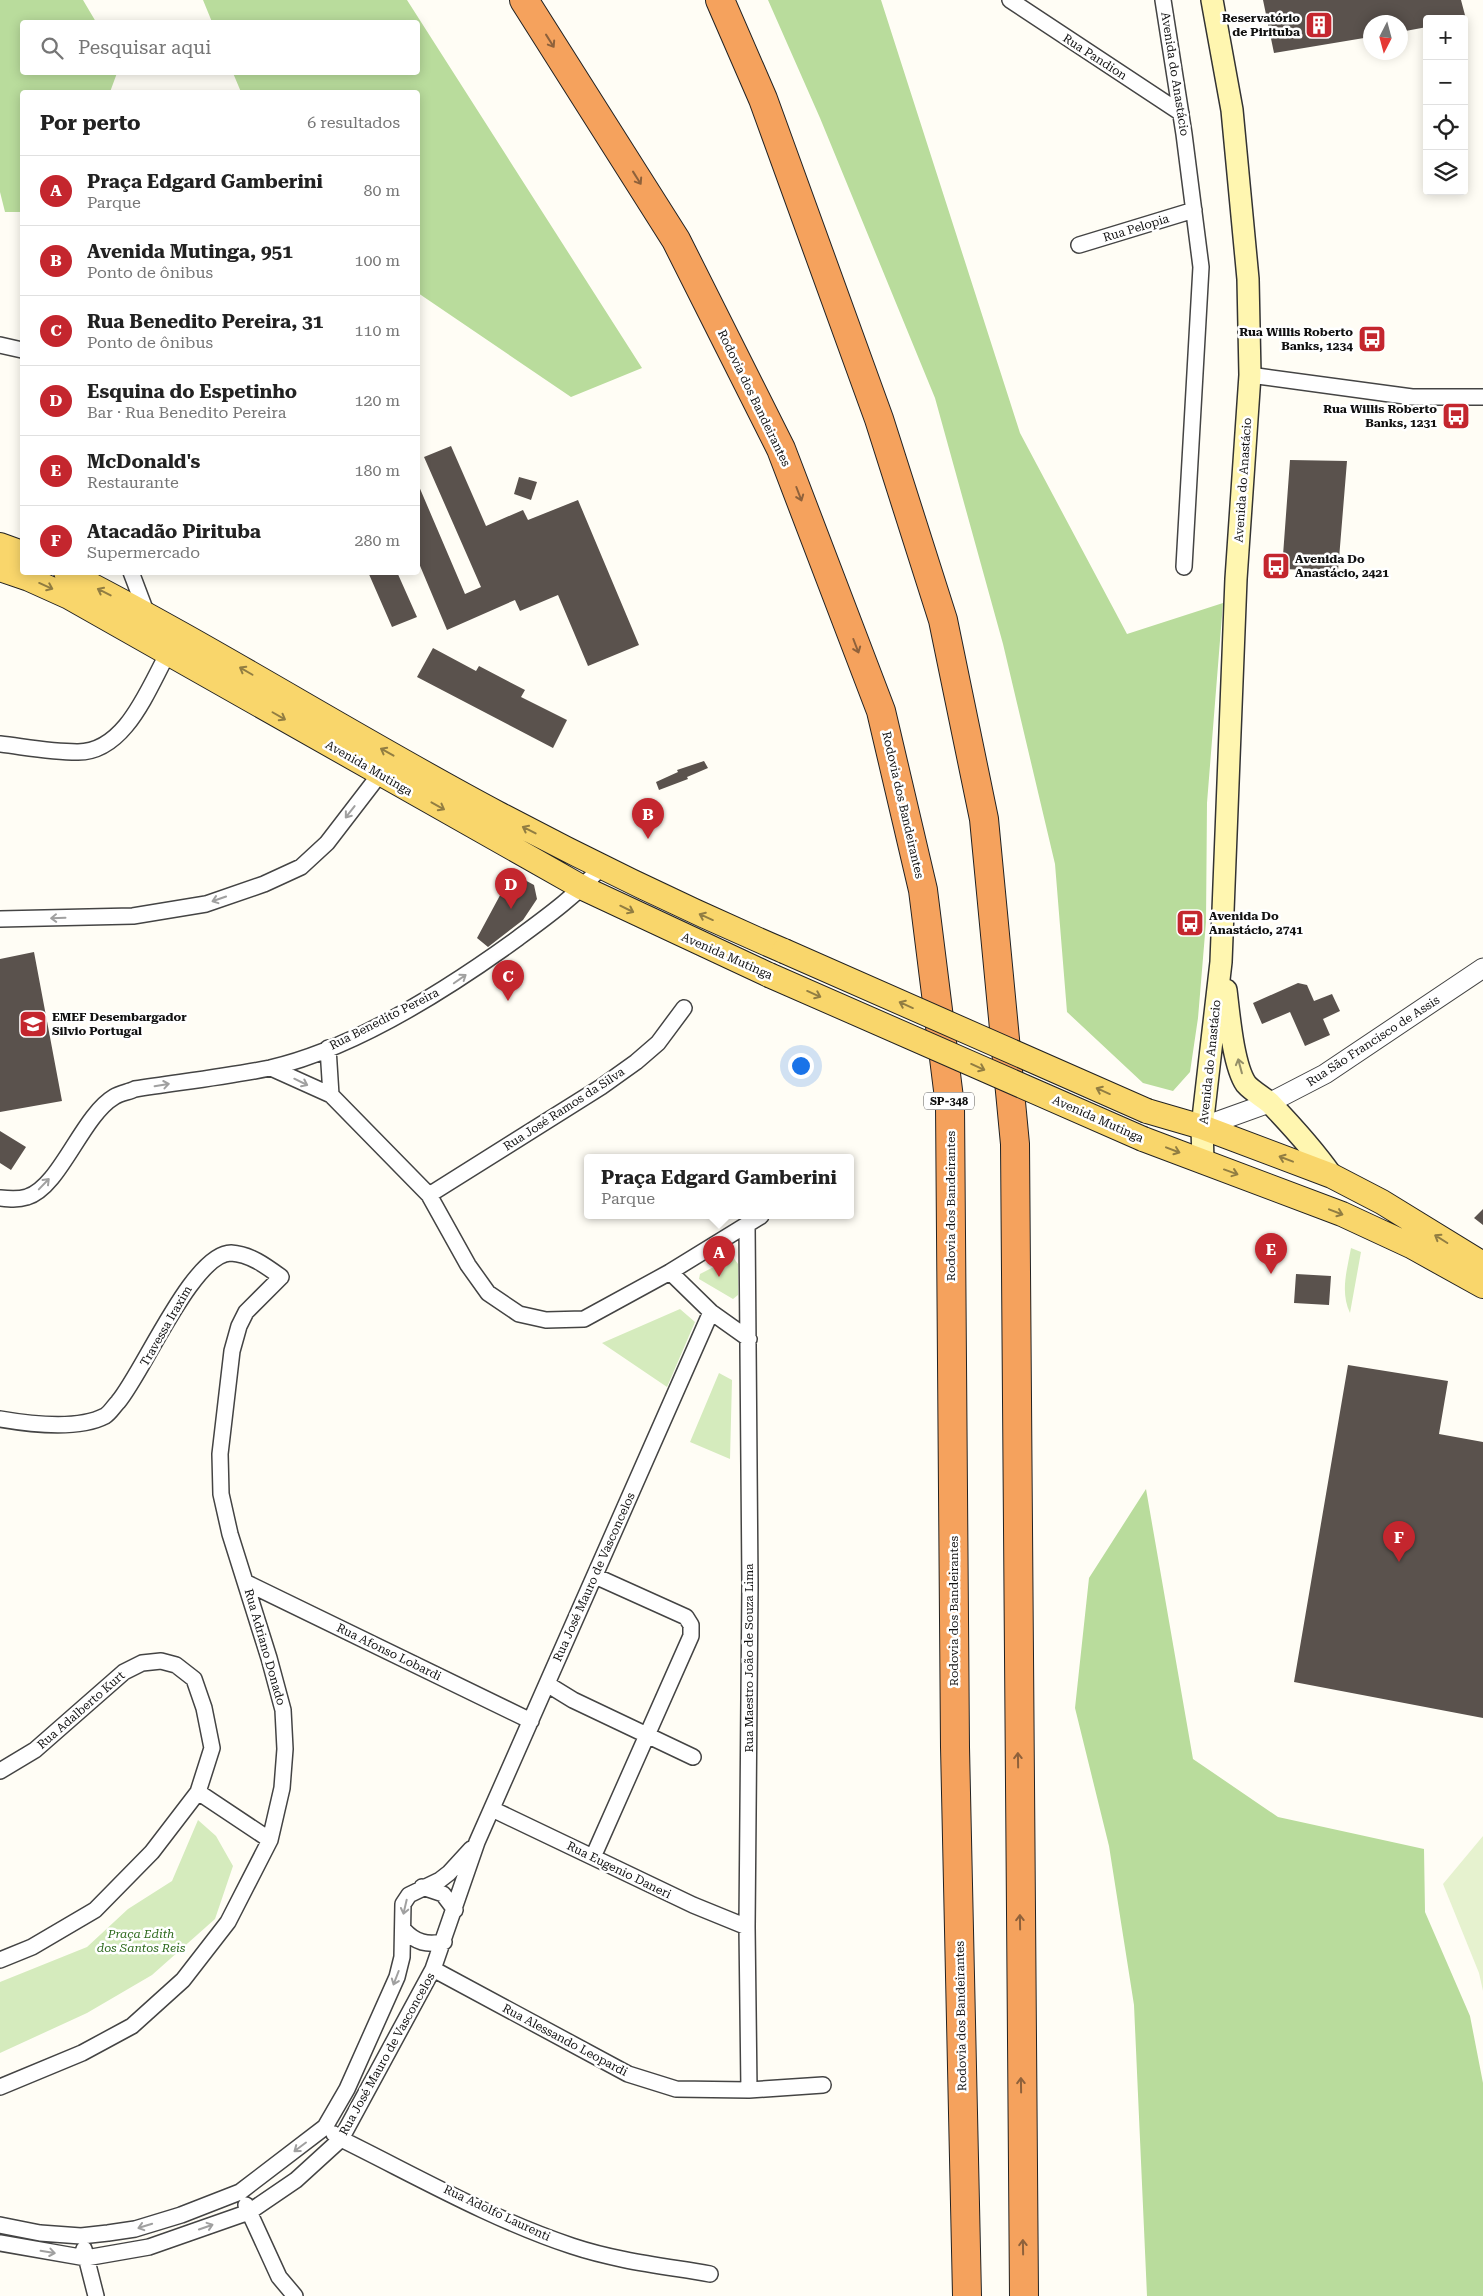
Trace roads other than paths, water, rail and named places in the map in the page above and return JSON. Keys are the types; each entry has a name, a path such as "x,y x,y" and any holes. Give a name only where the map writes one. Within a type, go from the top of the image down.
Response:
{"highway":[{"name":"Rodovia dos Bandeirantes","path":"524,0 676,240 781,449 881,711 923,890 950,1106 955,1747 967,2296"},
{"path":"720,0 762,99 880,419 943,620 984,819 1015,1144 1024,2296"}],"main road":[{"name":"Avenida do Anastácio","path":"1203,1162 1202,1127 1221,962 1236,579 1250,375 1248,279 1232,110 1212,0"},
{"path":"0,545 20,552"},
{"name":"Avenida Mutinga","path":"0,569 29,579 69,597 583,888 769,975 1142,1139 1366,1225 1483,1286"},
{"name":"Avenida Mutinga","path":"72,575 146,613 428,775 600,868 1147,1111 1202,1127 1332,1176 1382,1202 1483,1264"},
{"name":"Avenida do Anastácio","path":"1221,962 1233,1041 1241,1074 1247,1084 1269,1103 1318,1156 1332,1176"},
{"path":"1258,1182 1266,1181 1309,1190 1321,1186 1332,1176"}],"street":[{"name":"Rua Pandion","path":"1010,0 1181,113"},
{"name":"Avenida do Anastácio","path":"1163,0 1181,113 1200,267 1184,567"},
{"name":"Rua Pelopia","path":"1079,245 1194,210"},
{"path":"0,345 20,350"},
{"path":"1250,375 1412,397 1483,397"},
{"path":"0,744 78,752 102,747 123,732 168,653 146,613 132,575"},
{"path":"0,919 133,916 206,904 264,884 301,867 320,849 380,774 428,775"},
{"name":"Rua Benedito Pereira","path":"0,1198 28,1197 42,1187 64,1161 96,1111 114,1096 135,1089 271,1068 328,1048 376,1026 454,984 562,906 583,888 600,868"},
{"name":"Rua São Francisco de Assis","path":"1202,1127 1269,1103 1325,1074 1483,968"},
{"name":"Rua José Ramos da Silva","path":"429,1195 636,1062 658,1043 684,1008"},
{"path":"328,1048 331,1095"},
{"path":"271,1068 331,1095 429,1195 468,1265 488,1293 519,1314 546,1320 584,1319 670,1272 756,1219"},
{"name":"Rua Maestro João de Souza Lima","path":"747,1225 750,1585 747,1927 749,2090"},
{"name":"Travessa Iraxim","path":"0,1419 45,1424 84,1423 107,1415 128,1390 189,1284 211,1261 229,1253 255,1259 282,1277 246,1312 239,1326 232,1351 220,1454 221,1494 230,1534 247,1582"},
{"path":"670,1272 711,1312 749,1339"},
{"name":"Rua José Mauro de Vasconcelos","path":"0,2243 86,2258 149,2247 249,2212 296,2180 341,2139 433,1969 444,1942 477,1842 711,1312"},
{"path":"593,1858 691,1636 691,1626 686,1617 594,1576"},
{"name":"Rua Afonso Lobardi","path":"247,1582 531,1721"},
{"name":"Rua Adriano Donado","path":"0,2087 82,2053 132,2026 183,1980 228,1922 270,1840 282,1788 285,1749 283,1710 247,1582"},
{"name":"Rua Adalberto Kurt","path":"0,1771 36,1750 124,1672 142,1663 161,1661 176,1664 194,1679 204,1708 212,1748 198,1792 152,1852 94,1910 32,1947 0,1960"},
{"path":"547,1684 573,1700 693,1757"},
{"path":"198,1792 270,1840"},
{"name":"Rua Eugenio Daneri","path":"492,1809 693,1905 747,1927"},
{"name":"Rua José Mauro de Vasconcelos","path":"0,2226 40,2233 80,2236 135,2229 181,2215 240,2192 325,2126 347,2089 397,1977 402,1957 403,1904 409,1895 422,1887 440,1880 458,1865 477,1842"},
{"path":"422,1887 443,1894 455,1910"},
{"path":"404,1930 412,1938 420,1942 431,1944 444,1942"},
{"name":"Rua Alessando Leopardi","path":"433,1969 628,2074 676,2089 749,2090 823,2085"},
{"name":"Rua Adolfo Laurenti","path":"325,2126 341,2139 533,2232 574,2247 627,2261 710,2274"},
{"path":"240,2192 279,2277 294,2296"},
{"path":"80,2236 96,2296"}],"place":[{"name":"Reservatório de Pirituba","path":"1319,25"},
{"name":"Rua Willis Roberto Banks, 1234","path":"1372,339"},
{"name":"Rua Willis Roberto Banks, 1231","path":"1456,416"},
{"name":"Avenida Do Anastácio, 2421","path":"1276,566"},
{"name":"Avenida Mutinga, 951","path":"648,839"},
{"name":"Esquina do Espetinho","path":"511,909"},
{"name":"Avenida Do Anastácio, 2741","path":"1190,923"},
{"name":"Rua Benedito Pereira, 31","path":"508,1001"},
{"name":"EMEF Desembargador Silvio Portugal","path":"33,1024"},
{"name":"McDonald's","path":"1271,1274"},
{"name":"Praça Edgard Gamberini","path":"719,1277"},
{"name":"Atacadão Pirituba","path":"1399,1562"}],"park label":[{"name":"Praça Edith dos Santos Reis","path":"141,1941"}]}
